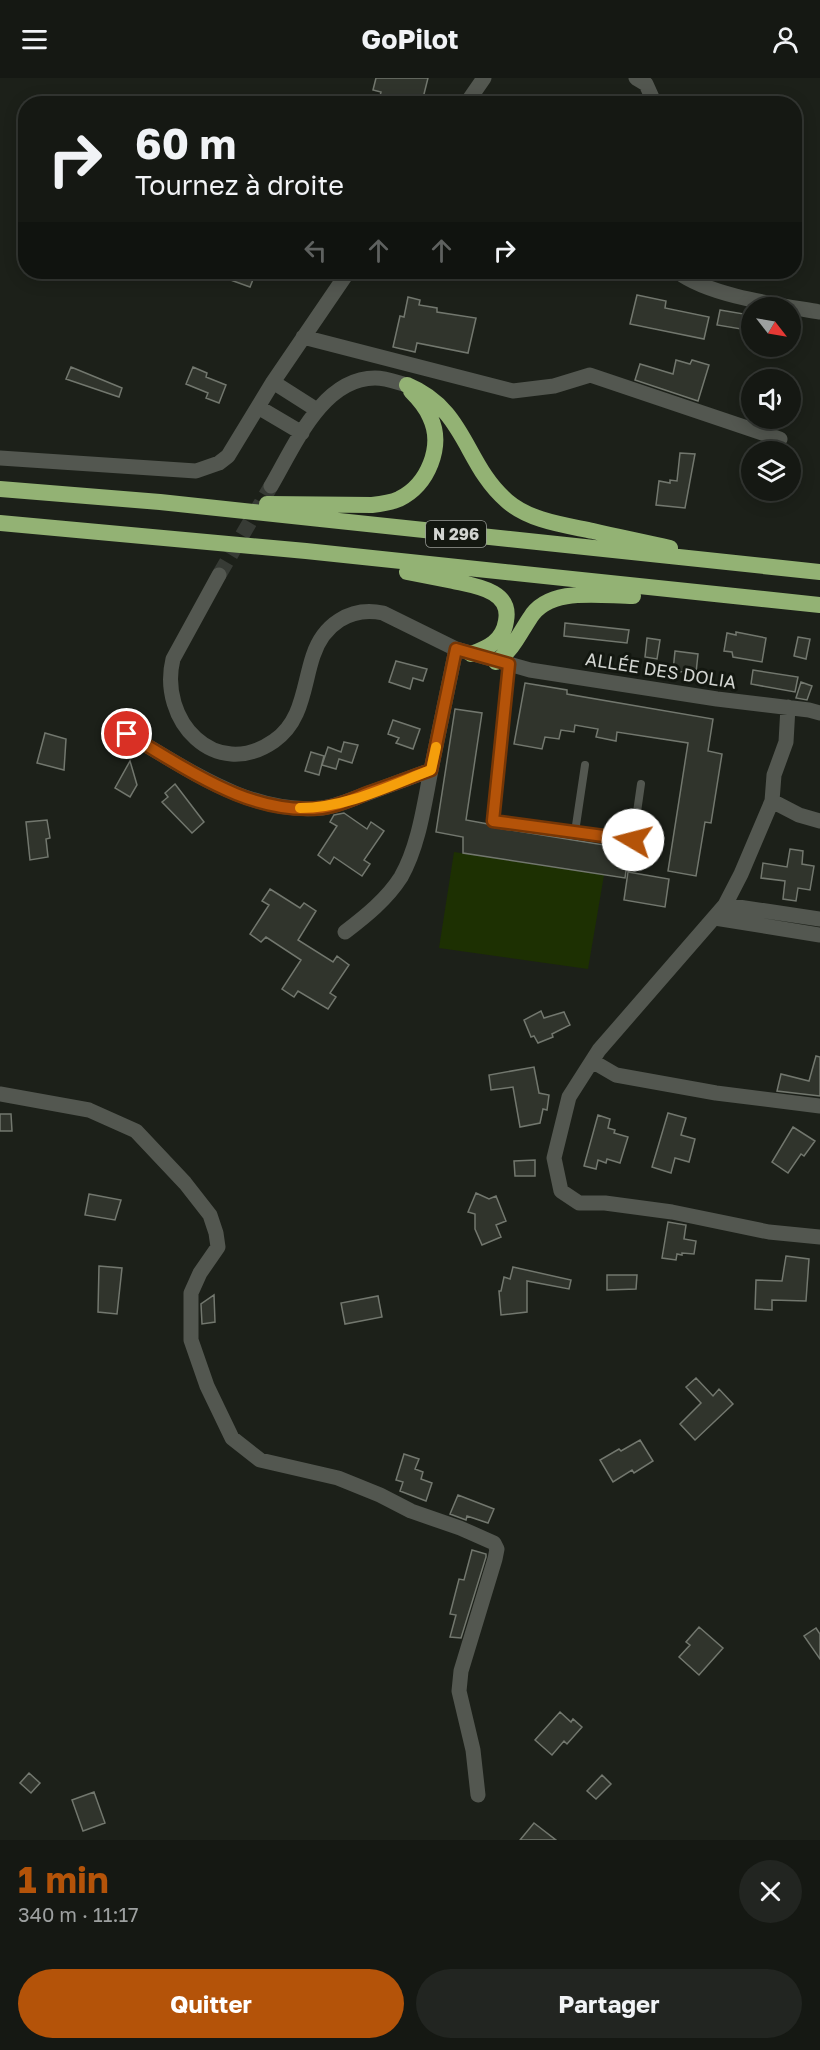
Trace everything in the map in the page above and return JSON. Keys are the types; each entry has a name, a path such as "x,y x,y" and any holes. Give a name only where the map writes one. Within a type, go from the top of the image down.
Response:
{"highway":[{"name":"N 296","path":"160,502 357,506 385,504 400,498 422,480 432,461 436,442 435,429 425,408 406,386"},
{"path":"406,386 421,392 439,405 458,428 489,481 507,502 520,511 565,525 753,566"},
{"name":"N 296","path":"0,489 160,502 820,572"},
{"name":"N 296","path":"2,523 306,551 820,605"},
{"path":"306,551 490,590 504,603 508,614 505,628 492,646 464,652"},
{"path":"503,663 530,617 538,607 549,600 562,597 599,596 757,600"}],"street":[{"path":"471,96 484,78"},
{"path":"636,78 646,84 651,96"},
{"path":"0,458 196,471 219,463 228,456 273,382 343,279"},
{"path":"687,279 752,300 820,312"},
{"path":"303,337 513,391 554,386 590,375 780,439"},
{"path":"271,486 317,410 344,385 359,380 388,379 406,386"},
{"path":"273,382 317,410"},
{"path":"258,407 302,433"},
{"name":"ALLÉE DES DOLIA","path":"219,575 173,659 170,672 170,692 173,707 183,725 197,740 223,753 238,754 259,750 276,740 288,727 302,702 313,656 322,637 335,623 348,615 371,610 383,613 464,652 530,670 820,713"},
{"path":"345,932 367,915 388,894 400,878 408,861 464,652"},
{"path":"788,707 786,742 774,775 772,801 741,874 725,905 592,1061 569,1097 554,1158 561,1191 579,1203 605,1203 672,1212 769,1232 820,1237"},
{"path":"127,734 250,801 278,806 322,808 339,804 431,770"},
{"path":"772,801 798,815 820,821"},
{"path":"725,905 820,919"},
{"path":"715,918 820,935"},
{"path":"592,1061 616,1075 716,1093 820,1106"},
{"path":"0,1094 89,1110 136,1131 185,1182 210,1215 218,1246 200,1273 191,1293 191,1340 207,1386 232,1438 260,1460 338,1478 380,1495 411,1511 494,1543 497,1549 495,1559 461,1671 459,1691 473,1750 478,1795"}],"lane":[{"path":"503,663 493,821 633,840 641,783"},
{"path":"575,832 585,765"}],"green space":[{"path":"454,852 604,875 588,969 439,948"}],"building":[{"path":"376,78 428,78 424,96 380,96 381,92 373,90"},
{"path":"228,279 253,279 250,287"},
{"path":"637,295 666,301 665,308 709,317 704,339 630,324"},
{"path":"408,297 420,300 419,305 437,308 437,312 476,318 468,353 417,343 415,352 393,347 400,316 404,317"},
{"path":"720,310 741,314 741,329 717,325"},
{"path":"676,360 690,364 692,360 709,365 698,401 635,380 640,364 673,374"},
{"path":"71,367 122,388 119,397 66,379"},
{"path":"193,367 207,373 206,377 226,385 219,403 206,398 208,393 186,384"},
{"path":"680,453 695,454 685,508 656,505 659,481 670,483 670,480 677,481"},
{"path":"565,623 629,630 627,643 564,636"},
{"path":"736,632 766,638 762,662 733,657 732,652 724,651 727,633 736,635"},
{"path":"798,637 810,639 806,659 794,656"},
{"path":"647,638 660,640 657,659 645,657"},
{"path":"675,651 698,654 696,673 673,671"},
{"path":"396,661 427,669 423,681 413,678 410,689 389,682"},
{"path":"753,670 798,677 795,692 751,684"},
{"path":"801,682 812,686 807,700 796,698"},
{"path":"525,683 567,690 567,694 713,719 708,751 722,754 711,823 705,822 696,876 668,871 688,743 617,732 616,741 596,737 598,729 575,725 574,732 561,730 559,739 545,737 542,749 514,744"},
{"path":"455,709 482,713 466,820 488,824 492,827 629,849 625,878 463,853 463,837 436,832"},
{"path":"393,720 420,729 413,749 396,743 399,738 388,734"},
{"path":"45,733 66,739 64,770 37,763"},
{"path":"344,742 358,745 352,763 339,759 336,769 322,765 328,747 341,752"},
{"path":"311,752 324,756 319,775 305,771"},
{"path":"130,761 137,785 130,797 115,788"},
{"path":"175,784 204,822 192,833 162,802 168,797 165,793"},
{"path":"344,813 367,829 371,822 384,831 364,860 370,864 362,876 334,857 330,864 318,855 337,826 330,822 334,815"},
{"path":"47,820 50,838 46,839 48,857 30,860 26,822"},
{"path":"790,849 803,851 802,864 814,866 810,890 798,888 796,901 783,899 785,881 761,878 763,863 787,867"},
{"path":"628,872 669,879 665,907 624,900"},
{"path":"270,889 300,908 304,903 316,911 298,940 333,962 337,956 349,965 330,993 336,997 328,1009 298,991 294,997 282,989 301,960 266,937 261,942 250,934 269,905 262,901"},
{"path":"541,1011 544,1018 564,1012 570,1025 552,1034 553,1037 538,1043 534,1036 531,1037 524,1020"},
{"path":"816,1056 820,1057 820,1096 777,1091 781,1074 809,1081"},
{"path":"534,1067 539,1093 549,1095 547,1110 543,1109 540,1123 520,1127 513,1087 491,1090 489,1075"},
{"path":"668,1113 686,1118 681,1135 695,1139 689,1162 675,1158 671,1173 652,1167"},
{"path":"0,1114 11,1114 12,1131 0,1131"},
{"path":"598,1115 610,1119 608,1128 615,1130 614,1133 628,1137 620,1163 607,1159 606,1163 598,1160 596,1169 584,1166"},
{"path":"793,1127 815,1141 804,1156 801,1154 788,1173 772,1162"},
{"path":"535,1160 535,1176 515,1176 514,1161"},
{"path":"476,1193 489,1199 496,1196 506,1221 496,1225 501,1237 482,1245 475,1229 475,1214 468,1212"},
{"path":"89,1194 121,1200 115,1220 85,1215"},
{"path":"668,1222 686,1225 684,1239 696,1241 694,1254 677,1254 676,1260 662,1258"},
{"path":"786,1256 809,1259 806,1301 772,1300 772,1310 755,1309 756,1280 782,1281"},
{"path":"99,1266 122,1268 117,1314 98,1312"},
{"path":"513,1267 571,1280 569,1289 527,1281 527,1312 501,1315 499,1291 501,1291 504,1277 510,1279"},
{"path":"607,1275 637,1275 636,1289 607,1290"},
{"path":"214,1295 215,1322 202,1324 201,1304"},
{"path":"378,1296 382,1317 345,1324 341,1303"},
{"path":"696,1378 713,1396 719,1389 733,1404 695,1440 680,1424 701,1403 686,1387"},
{"path":"640,1440 653,1461 613,1482 600,1460"},
{"path":"404,1454 419,1459 415,1469 423,1472 421,1479 432,1483 426,1501 400,1491 403,1482 396,1480"},
{"path":"458,1495 494,1509 488,1523 467,1516 466,1520 450,1514"},
{"path":"472,1550 486,1554 486,1557 461,1638 450,1637 456,1615 450,1614 459,1579 464,1580"},
{"path":"699,1627 723,1648 699,1675 679,1657 690,1645 686,1642"},
{"path":"816,1628 820,1634 820,1659 804,1636"},
{"path":"560,1712 571,1722 573,1719 582,1727 567,1744 564,1741 552,1755 535,1740"},
{"path":"29,1773 40,1783 31,1793 20,1783"},
{"path":"602,1775 611,1784 596,1799 587,1791"},
{"path":"94,1792 105,1823 83,1831 72,1800"},
{"path":"534,1823 556,1840 520,1840"}],"tunnel":[{"path":"219,575 271,486"}],"slow traffic":[{"path":"300,808 322,808 339,804 431,770 436,747"}],"route":[{"path":"127,734 250,801 298,808 322,808 339,804 431,770 456,649 509,664 493,821 633,840"}]}
